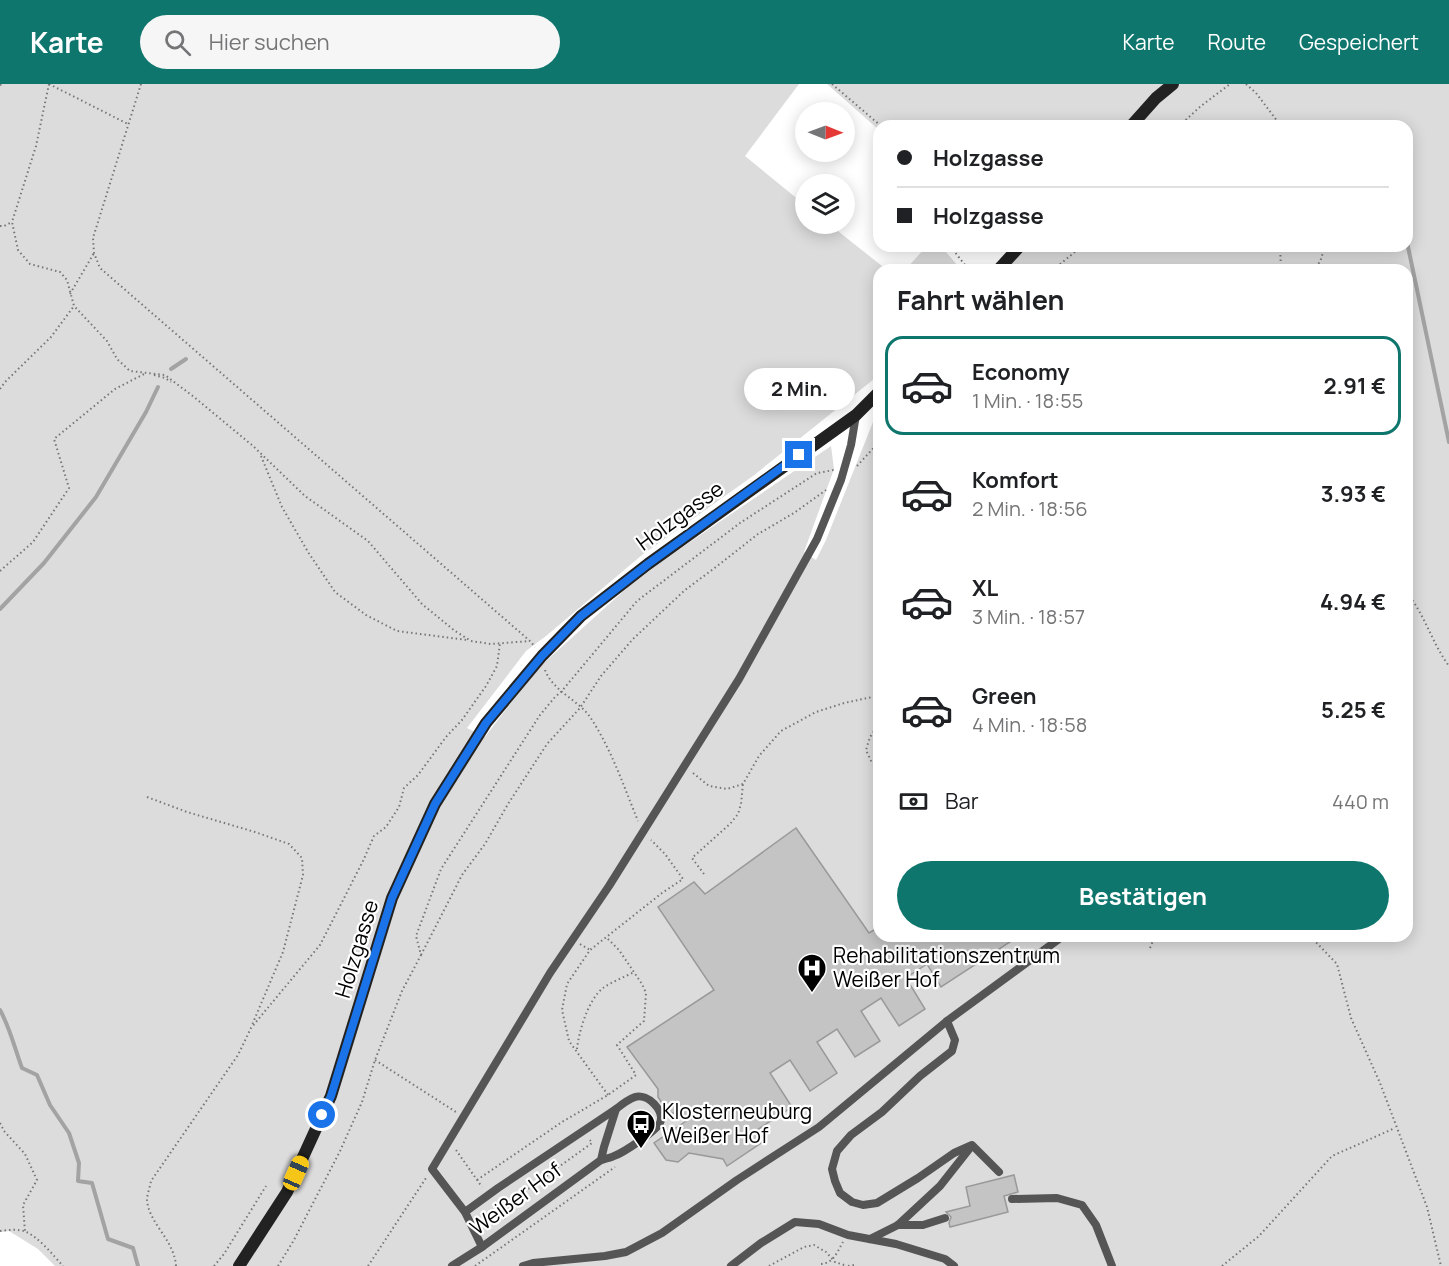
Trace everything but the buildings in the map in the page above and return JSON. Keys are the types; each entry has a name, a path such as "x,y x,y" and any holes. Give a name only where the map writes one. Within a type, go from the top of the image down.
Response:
{"street":[{"path":"1136,120 1156,98 1173,84"},
{"path":"1004,264 1014,252"},
{"name":"Holzgasse","path":"239,1266 287,1192 331,1096 392,898 435,804 486,723 542,656 581,616 648,564 856,415 873,398"}],"lane":[{"path":"482,1247 465,1212 432,1169 550,973 609,886 739,679 817,539 841,480 851,445 856,415"},
{"path":"523,1266 626,1252 662,1233 737,1180 819,1127 947,1021 1055,942"},
{"path":"947,1021 956,1040 952,1052 920,1076 882,1112 851,1134 837,1150 832,1169 840,1193 852,1202 863,1205 877,1203 954,1153 972,1145"},
{"name":"Weißer Hof","path":"452,1266 482,1247 601,1160 615,1156 653,1131 660,1123 660,1113 650,1100 643,1096 636,1097 616,1109"},
{"path":"465,1212 616,1109"},
{"path":"601,1160 616,1109"},
{"path":"972,1145 999,1172"},
{"path":"870,1239 898,1225 940,1186 972,1145"},
{"path":"1012,1199 1057,1198 1082,1205 1096,1225 1112,1266"},
{"path":"898,1225 923,1225 945,1218"},
{"path":"731,1266 761,1243 795,1222 819,1224 848,1235 896,1244 945,1259 954,1266"}],"path":[{"path":"128,124 49,84 36,146 12,222 18,250 30,264 60,272 67,280 74,306 107,341 117,359 130,371 165,375 181,387 260,453 305,496 368,541 422,604 455,632 471,641"},
{"path":"141,84 93,238 94,253 100,268 530,641 491,644 397,631 366,615 335,592 308,552 282,507 260,453"},
{"path":"832,84 874,120"},
{"path":"1186,120 1230,84"},
{"path":"1246,84 1256,93 1276,120"},
{"path":"0,226 12,222"},
{"path":"955,252 964,264"},
{"path":"1060,264 1075,252"},
{"path":"70,294 94,253"},
{"path":"0,388 51,337 74,306"},
{"path":"0,571 33,542 69,488 54,440 116,389 147,373"},
{"path":"278,1266 340,1151 362,1102 375,1060 402,991 462,875 485,844 547,744 580,708 601,676 633,639 685,590 758,534 794,513 841,480 873,449"},
{"path":"421,955 416,936 441,869 540,715 637,601 740,523 817,473 844,468"},
{"path":"1413,600 1449,666"},
{"path":"251,1028 321,945 374,836 386,827 399,807 404,788 418,775 486,686 497,666 500,643"},
{"path":"542,656 546,673 553,684 591,718 608,749 642,832 665,854 683,879 590,950 567,984 562,1010 569,1041 608,1095"},
{"path":"704,874 692,858 738,814 743,784 759,756 781,731 816,712 873,697"},
{"path":"873,733 866,750 873,763"},
{"path":"684,765 710,786 728,789 743,784"},
{"path":"147,797 289,844 302,858 303,875 283,951 251,1028 238,1055 151,1181 147,1199 152,1216 175,1256 176,1266"},
{"path":"477,1180 636,1075 617,1044 644,1021 646,993 619,950 606,937"},
{"path":"1150,948 1152,942"},
{"path":"1316,942 1337,964 1351,1018 1380,1083 1427,1207 1441,1266"},
{"path":"576,1051 586,1013 595,998 603,988 634,972"},
{"path":"375,1060 463,1117"},
{"path":"0,1123 4,1131 25,1154 37,1180 23,1204 25,1232"},
{"path":"1222,1266 1259,1236 1332,1156 1396,1128"},
{"path":"499,1210 592,1143 585,1130"},
{"path":"475,1266 621,1163"},
{"path":"368,1266 432,1169"},
{"path":"214,1266 224,1254 266,1186"},
{"path":"0,1231 25,1232 43,1244 63,1266"},
{"path":"821,1264 827,1264 833,1260 848,1235"},
{"path":"769,1266 804,1247 814,1245 826,1252 835,1262 854,1266"}],"shaded area":[{"path":"0,84 799,84 745,156 795,197 795,234 842,234 879,264 873,264 873,380 753,476 642,555 526,651 467,728 485,737 535,671 628,587 668,557 831,446 834,469 804,552 816,560 873,422 873,942 1413,942 1413,264 1011,264 1022,252 1413,252 1413,120 873,120 873,125 855,109 855,102 847,102 827,84 1449,84 1449,1266 55,1266 38,1249 9,1231 0,1232"},
{"path":"922,252 946,252 956,264 910,264"}],"waterway":[{"path":"1409,252 1412,264"},
{"path":"1413,271 1449,442"},
{"path":"171,369 186,359"},
{"path":"0,609 44,563 96,497 146,412 158,387"},
{"path":"0,1010 10,1031 22,1068 37,1075 50,1105 69,1133 79,1163 78,1181 92,1183 108,1239 133,1248 138,1266"}],"place":[{"name":"Rehabilitationszentrum Weißer Hof","path":"812,994"},
{"name":"Klosterneuburg Weißer Hof","path":"641,1150"}],"route":[{"path":"322,1115 331,1096 392,898 435,804 486,723 542,656 581,616 648,564 799,455"}]}
